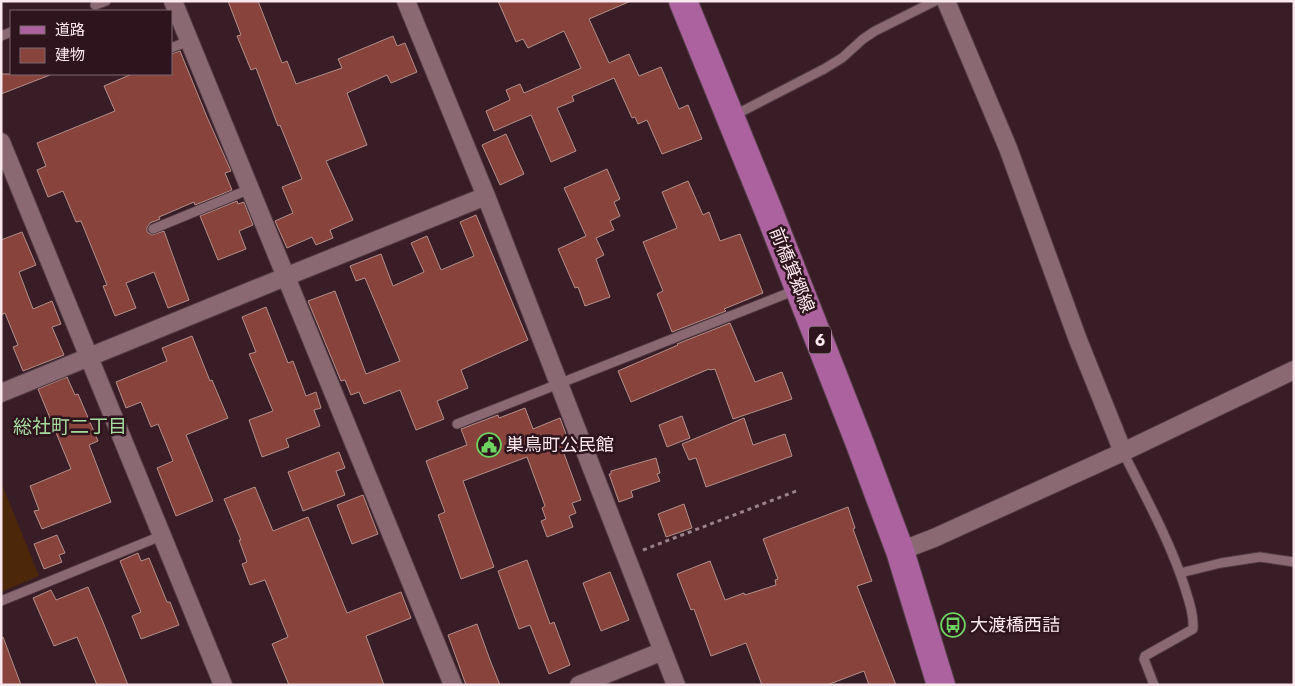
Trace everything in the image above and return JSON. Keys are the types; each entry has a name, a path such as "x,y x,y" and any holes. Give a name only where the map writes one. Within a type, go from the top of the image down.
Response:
{"main road":[{"name":"前橋箕郷線","path":"683,1 841,393 900,552 941,685"}],"street":[{"path":"173,1 284,277 453,685"},
{"path":"406,1 486,196 676,685"},
{"path":"946,1 1008,148 1078,340 1123,452"},
{"path":"1,142 91,358 161,536 223,685"},
{"path":"1,394 486,196"},
{"path":"900,552 1123,452 1294,370"},
{"path":"579,685 663,651"}],"lane":[{"path":"96,5 106,1"},
{"path":"731,117 824,69 842,58 875,31 935,1"},
{"path":"172,48 188,41"},
{"path":"153,229 250,189"},
{"path":"457,424 799,289"},
{"path":"1123,452 1166,540 1180,573 1192,614 1193,629 1146,656 1144,659 1154,685"},
{"path":"1,601 161,536"},
{"path":"1180,573 1221,563 1260,557 1294,562"}],"path":[{"path":"627,556 799,490"}],"shaded area":[{"path":"1,482 39,576 1,592"}],"building":[{"path":"228,1 258,1 282,63 287,61 296,84 342,68 338,59 393,36 397,46 405,43 417,72 391,83 387,75 347,93 367,145 326,161 353,220 330,230 333,238 316,245 312,237 287,248 275,221 293,213 282,187 302,179 280,125 278,126 256,68 251,70 237,36 241,35"},
{"path":"498,1 631,1 589,19 609,63 629,54 639,76 661,67 679,109 688,105 702,139 662,154 647,120 638,124 635,117 632,118 614,78 572,96 574,101 557,108 576,151 551,162 531,115 494,131 486,111 510,100 506,90 520,84 524,93 581,68 564,31 528,48 523,39 516,42"},
{"path":"180,51 231,171 225,173 232,190 195,205 194,202 159,217 160,219 150,223 147,228 147,232 152,235 164,231 189,300 168,308 154,272 126,283 136,308 115,316 103,286 107,285 81,221 76,222 63,191 48,197 37,170 46,166 37,143 115,111 104,86 130,75 172,75 172,54"},
{"path":"1,74 50,75 1,94"},
{"path":"506,134 524,174 500,185 482,145"},
{"path":"607,169 620,199 614,202 620,216 610,221 614,230 596,238 604,255 596,259 610,297 585,306 578,287 575,288 558,249 586,236 564,188"},
{"path":"688,181 703,215 709,212 720,241 740,234 763,293 724,309 726,311 672,332 657,294 663,291 643,242 677,228 662,192"},
{"path":"237,201 238,204 244,202 253,225 239,231 246,249 218,260 200,216"},
{"path":"476,215 528,340 461,370 468,388 437,401 444,419 416,430 400,390 364,404 359,392 351,395 345,380 341,381 308,301 335,291 366,374 400,361 365,278 356,281 350,266 381,254 393,286 424,272 411,243 427,236 441,270 474,256 460,222"},
{"path":"22,232 36,265 19,272 33,309 52,301 61,324 52,327 64,355 23,371 13,347 18,345 5,313 1,315 1,240"},
{"path":"266,307 288,363 293,361 306,396 316,392 321,408 314,410 320,426 286,439 289,447 262,457 249,420 273,411 249,354 256,352 242,317"},
{"path":"730,323 755,382 782,372 792,399 733,419 715,369 709,369 631,402 618,371 677,344"},
{"path":"192,336 210,381 212,380 228,418 186,435 213,501 176,516 157,468 173,461 158,424 151,427 141,402 126,408 116,382 167,361 162,348"},
{"path":"67,377 75,395 78,394 98,441 89,445 111,502 42,529 34,511 39,510 30,486 71,469 38,389"},
{"path":"525,408 533,429 560,418 570,445 562,448 581,500 572,503 576,513 569,516 573,527 547,537 541,521 546,519 542,508 545,506 527,457 463,481 494,567 461,579 438,515 445,512 426,461 467,445 461,429 498,415 499,418"},
{"path":"682,416 690,438 667,447 659,425"},
{"path":"744,418 753,445 785,434 792,456 706,487 696,458 689,460 682,444"},
{"path":"339,452 345,468 336,471 345,495 303,511 288,472"},
{"path":"656,458 660,473 657,474 660,481 631,491 633,497 619,502 609,474 611,474 611,471"},
{"path":"255,487 273,531 308,517 347,613 401,592 411,618 366,636 384,685 289,685 272,644 288,637 265,580 250,585 242,564 247,562 239,540 241,540 224,499"},
{"path":"363,495 378,534 352,544 337,505"},
{"path":"684,504 692,528 666,537 658,514"},
{"path":"848,507 855,528 853,529 872,581 857,586 896,685 869,685 864,671 827,685 762,685 746,643 711,656 694,609 691,610 677,574 710,561 725,600 776,585 775,580 778,579 763,539"},
{"path":"57,535 65,553 59,555 62,562 44,569 34,544"},
{"path":"138,553 141,561 149,558 167,602 170,602 179,625 141,639 132,616 141,612 120,561"},
{"path":"527,560 550,624 554,622 570,665 549,674 530,625 519,629 498,571"},
{"path":"610,572 629,620 601,631 583,583"},
{"path":"88,587 128,685 97,685 77,637 54,646 33,598 51,590 56,600"},
{"path":"477,624 500,685 466,685 448,635"},
{"path":"3,637 21,685 1,685 1,638"}],"place":[{"name":"巣鳥町公民館","path":"489,445"},
{"name":"大渡橋西詰","path":"953,625"}],"district":[{"name":"総社町二丁目","path":"70,426"}]}
